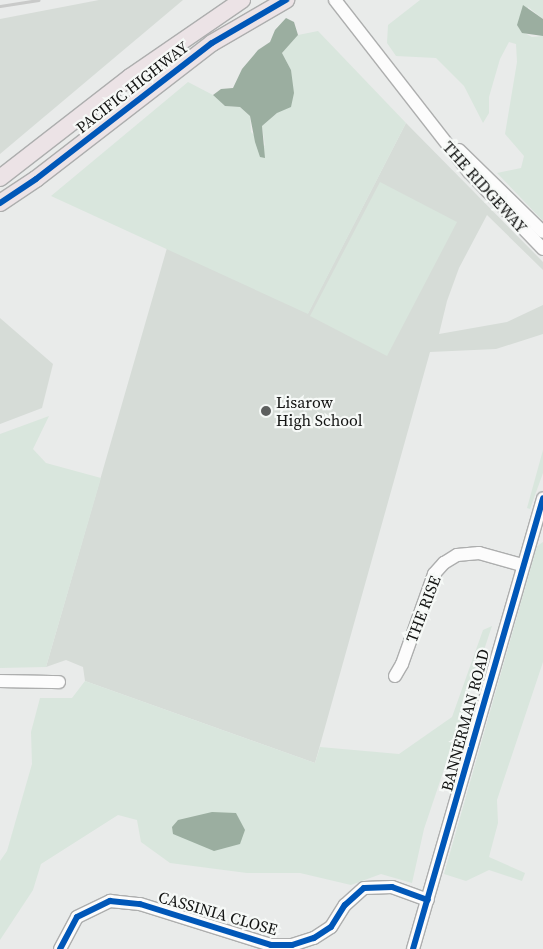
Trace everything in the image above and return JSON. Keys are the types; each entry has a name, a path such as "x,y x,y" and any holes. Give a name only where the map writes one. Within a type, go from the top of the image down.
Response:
{"main road":[{"name":"PACIFIC HIGHWAY","path":"0,178 130,77 242,0"},
{"name":"PACIFIC HIGHWAY","path":"0,203 36,179 212,43 286,0"}],"street":[{"name":"THE RIDGEWAY","path":"334,0 429,124 492,198 543,249"},
{"name":"THE RIDGEWAY","path":"429,124 543,232"},
{"path":"492,198 509,198"},
{"name":"BANNERMAN ROAD","path":"413,949 522,565 543,498"},
{"name":"THE RISE","path":"394,676 402,664 434,574 444,562 457,555 479,553 522,565"},
{"path":"0,681 59,682"},
{"name":"CASSINIA CLOSE","path":"60,949 77,917 110,901 140,904 271,945 292,945 314,938 331,927 345,905 364,888 392,887 428,900"}],"shaded area":[{"path":"99,0 183,0 0,154 0,19"},
{"path":"420,0 543,0 543,19 528,7 523,32 532,37 543,36 543,221 497,173 521,168 524,156 505,134 517,62 516,44 509,42 500,59 489,97 489,113 483,123 464,86 436,58 396,56 387,43 388,25"},
{"path":"523,5 543,19 543,36 522,33 517,25"},
{"path":"286,18 294,22 298,35 282,53 291,70 294,93 291,107 277,113 262,126 265,158 260,157 250,116 240,107 225,106 213,95 221,89 233,88 242,69 258,50 270,42 275,30"},
{"path":"318,31 406,123 308,314 51,196 188,82 213,95 225,106 240,107 250,116 251,132 265,146 262,126 277,113 291,70 282,53 298,35"},
{"name":"Lisarow High School","path":"406,123 543,262 543,270 487,215 459,268 447,301 439,334 507,322 543,305 543,334 496,349 430,352 315,763 85,681 83,667 66,660 46,667 167,248 308,313"},
{"path":"380,182 457,222 387,356 310,316"},
{"path":"0,318 53,364 42,408 0,424"},
{"path":"49,416 33,449 46,463 101,478 46,667 0,668 0,434"},
{"path":"543,450 543,473 530,509 527,508"},
{"path":"543,542 543,662 497,800 498,823 489,857 525,873 522,881 489,870 466,881 444,874 537,546"},
{"path":"492,626 424,829 412,883 381,874 351,885 300,873 247,873 170,863 141,842 137,820 118,815 41,864 33,890 0,940 0,861 7,851 32,764 31,732 40,698 72,698 85,681 315,763 320,747 399,754 452,717 483,630"},
{"path":"212,812 236,813 245,830 240,844 214,851 173,834 172,827 178,820"}],"railway":[{"path":"0,6 39,0"}],"cycle path":[{"path":"0,203 36,179 212,43 286,0"},
{"path":"413,949 543,498"},
{"path":"60,949 77,917 110,901 140,904 271,945 292,945 314,938 331,927 345,905 364,888 392,887 428,900"}],"place":[{"name":"Lisarow High School","path":"266,411"}]}
